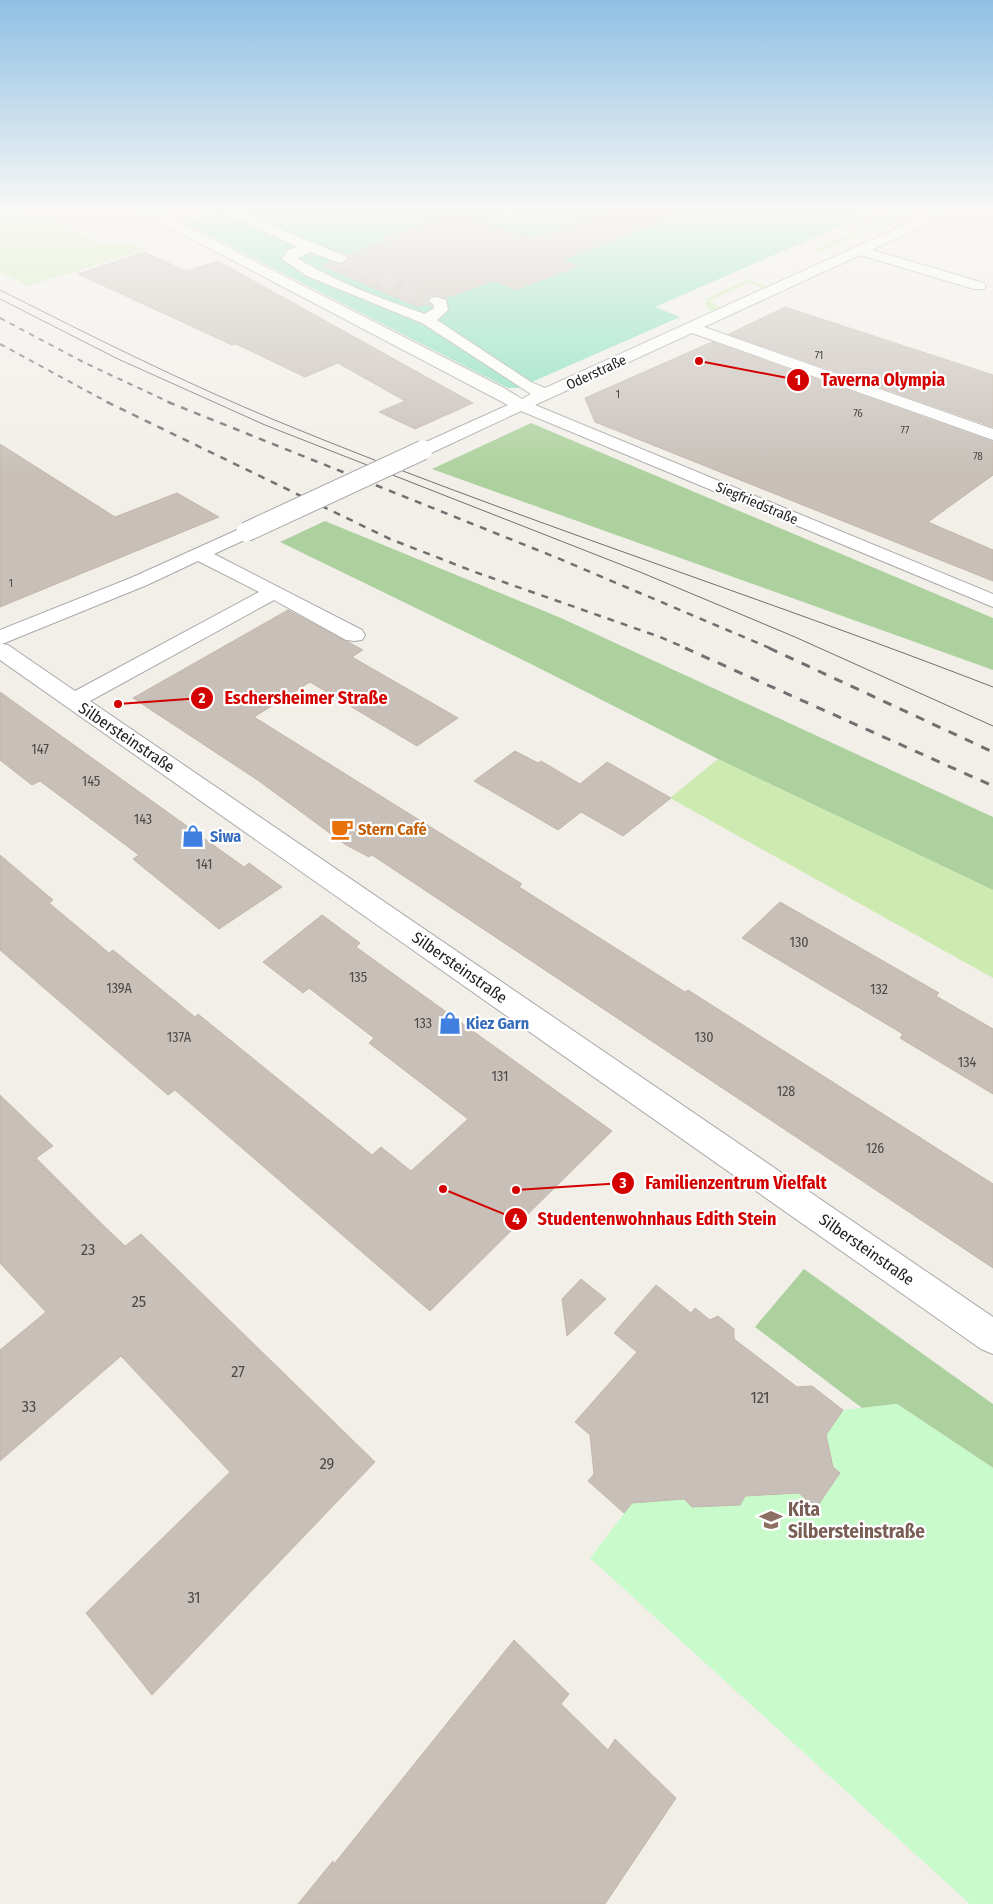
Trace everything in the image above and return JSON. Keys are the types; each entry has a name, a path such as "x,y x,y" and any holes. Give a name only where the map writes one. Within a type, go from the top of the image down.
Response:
{"street":[{"name":"Siegfriedstraße","path":"321,300 485,384 520,405 993,601"},
{"path":"374,300 426,320 525,385 546,395"},
{"name":"Oderstraße","path":"0,638 140,581 520,405 546,395 753,300"},
{"path":"426,320 440,310 442,306 436,301"},
{"path":"692,328 993,435"},
{"path":"199,554 354,635"},
{"path":"74,701 274,592"},
{"name":"Silbersteinstraße","path":"0,650 993,1337"}],"green space":[{"path":"336,300 671,300 655,307 680,317 518,388 508,388"},
{"path":"705,300 712,300 709,301 720,307 711,311 707,308"},
{"path":"531,423 993,618 993,670 432,469"},
{"path":"325,521 561,618 993,817 993,890 718,759 535,666 280,542"},
{"path":"718,759 993,890 993,978 670,798"},
{"path":"804,1269 993,1404 993,1468 897,1404 862,1408 755,1327"},
{"path":"897,1404 993,1468 993,1904 970,1904 590,1558 632,1503 684,1499 692,1507 739,1505 745,1496 799,1493 816,1508 840,1473 833,1467 826,1435 843,1410"}],"building":[{"path":"134,300 288,300 473,403 415,429 379,412 405,401 338,363 305,377 236,344 232,345"},
{"path":"401,300 427,300 429,303 418,307"},
{"path":"785,307 993,375 993,427 729,334"},
{"path":"712,342 993,442 993,475 928,522 993,550 993,581 595,422 585,398"},
{"path":"0,444 115,517 177,493 219,517 0,607"},
{"path":"288,610 363,650 352,657 458,718 417,746 310,682 254,717 522,884 519,887 685,992 688,990 993,1184 993,1268 372,855 369,857 346,845 259,781 133,698"},
{"path":"0,692 244,867 249,863 282,887 219,929 133,859 139,855 40,781 32,785 0,760"},
{"path":"515,751 538,763 541,761 580,784 607,762 671,798 623,836 581,812 558,830 474,781"},
{"path":"0,855 53,900 49,903 109,953 113,950 195,1017 198,1014 372,1155 381,1147 411,1171 468,1119 369,1043 374,1038 309,988 303,993 263,962 322,915 360,943 356,947 612,1131 430,1311 175,1090 168,1095 0,950"},
{"path":"780,902 939,993 936,996 993,1029 993,1094 900,1038 903,1034 742,938"},
{"path":"0,1095 53,1146 36,1158 104,1226 125,1246 141,1234 375,1462 152,1695 86,1613 230,1472 121,1356 0,1461 0,1350 46,1312 0,1263"},
{"path":"581,1279 606,1299 567,1336 562,1299"},
{"path":"656,1285 691,1313 695,1308 710,1320 718,1316 734,1329 734,1339 797,1387 812,1386 843,1410 826,1435 833,1467 840,1473 816,1508 799,1493 745,1496 740,1505 692,1507 684,1499 632,1503 624,1513 588,1481 594,1474 590,1435 575,1422 637,1352 614,1333"},
{"path":"514,1640 569,1694 561,1704 608,1750 615,1739 676,1798 605,1904 298,1904 333,1861 334,1864"}],"tram line":[{"path":"2,300 118,359 265,425 640,572 795,637 993,726"},
{"path":"20,300 207,391 366,457 544,524 814,620 993,687"}],"railway":[{"path":"0,318 85,363 171,403"},
{"path":"0,344 108,403"},
{"path":"168,402 555,557 772,649"},
{"path":"108,403 390,539 475,572 660,637 688,649"},
{"path":"685,648 993,786"},
{"path":"769,648 993,752"}],"place":[{"name":"Taverna Olympia","path":"699,361"},
{"name":"Eschersheimer Straße","path":"118,704"},
{"name":"Stern Café","path":"342,829"},
{"name":"Siwa","path":"193,836"},
{"name":"Kiez Garn","path":"450,1023"},
{"name":"Studentenwohnhaus Edith Stein","path":"443,1189"},
{"name":"Familienzentrum Vielfalt","path":"516,1190"},
{"name":"Kita Silbersteinstraße","path":"771,1520"}]}
